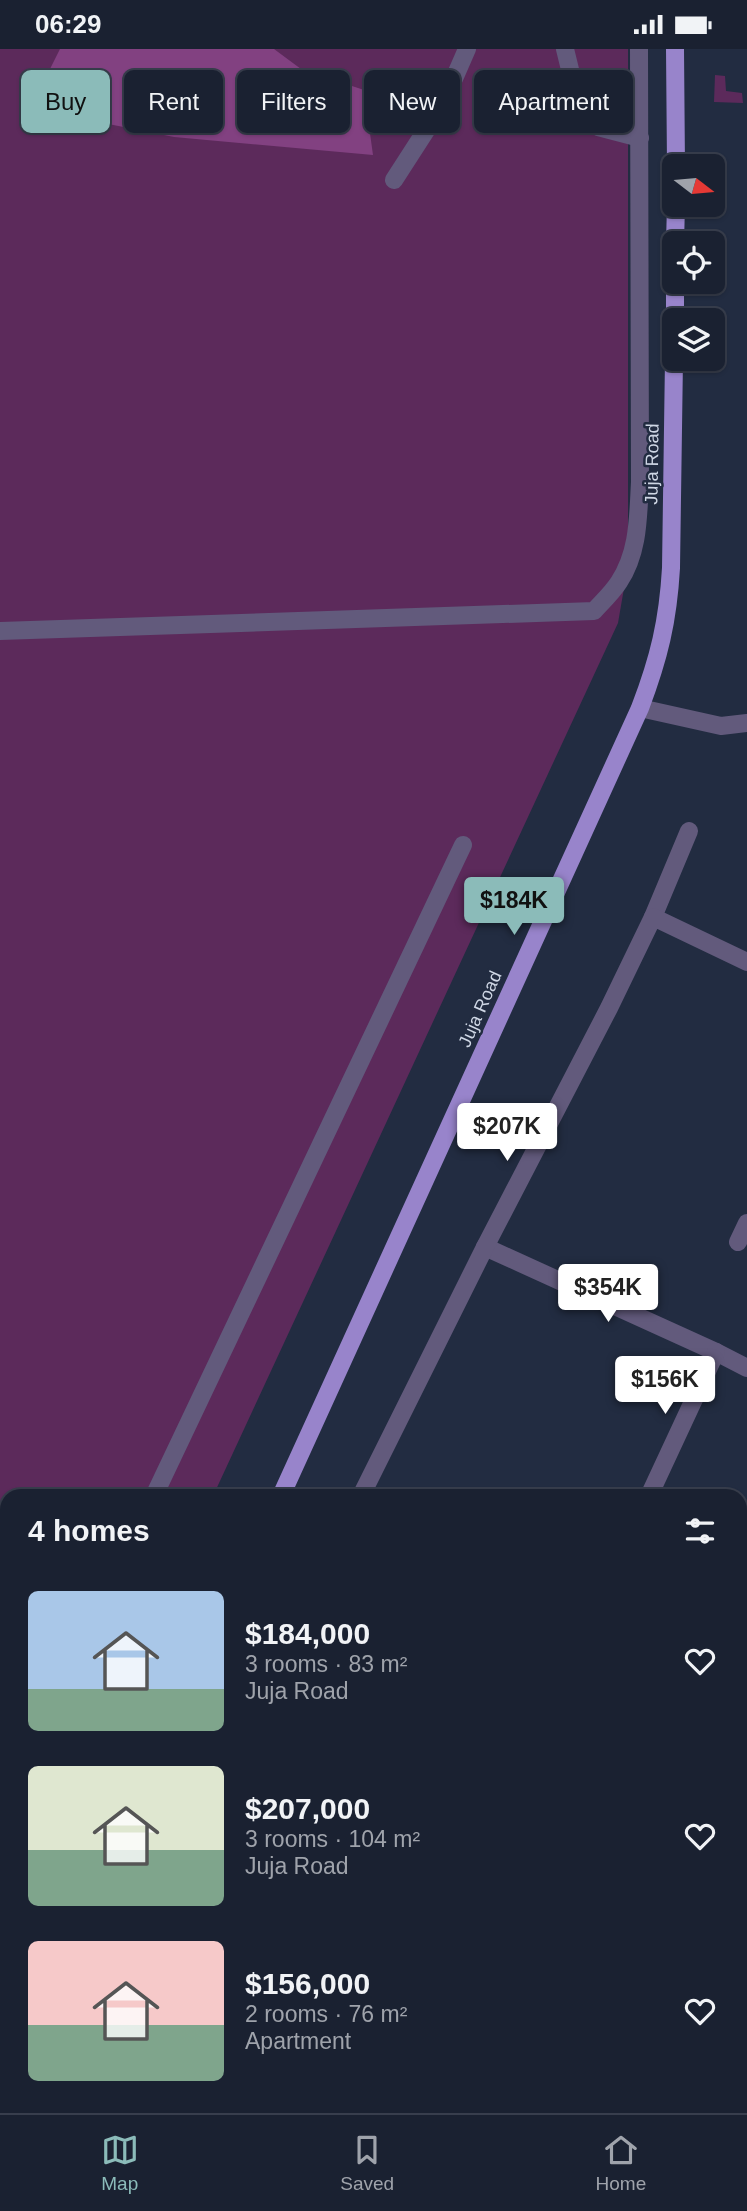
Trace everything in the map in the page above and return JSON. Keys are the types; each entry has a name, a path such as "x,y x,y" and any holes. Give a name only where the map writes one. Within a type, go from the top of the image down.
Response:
{"main road":[{"path":"675,49 676,154"},
{"name":"Juja Road","path":"284,1489 639,708 659,656 670,596 674,371"}],"street":[{"path":"394,180 443,104 467,49"},
{"path":"565,49 575,90 597,127 640,138"},
{"path":"0,631 594,611 619,583 629,564 637,535 640,482 639,49"},
{"path":"639,708 721,726 747,723"},
{"path":"364,1489 485,1247 609,1008 653,917 689,831"},
{"path":"157,1489 463,845"},
{"path":"653,917 747,961"},
{"path":"738,1242 747,1223"},
{"path":"485,1247 747,1368"},
{"path":"652,1489 716,1352"}],"shaded area":[{"path":"0,49 628,49 628,70 474,70 474,133 628,133 628,565 618,623 216,1489 0,1489"},
{"path":"60,49 274,49 304,70 237,70 237,133 350,133 350,85 364,90 364,133 370,133 373,155 154,133 223,133 223,70 124,70 124,127 110,124 110,70 50,70"},
{"path":"715,75 725,76 726,91 742,93 743,103 714,102"}]}
